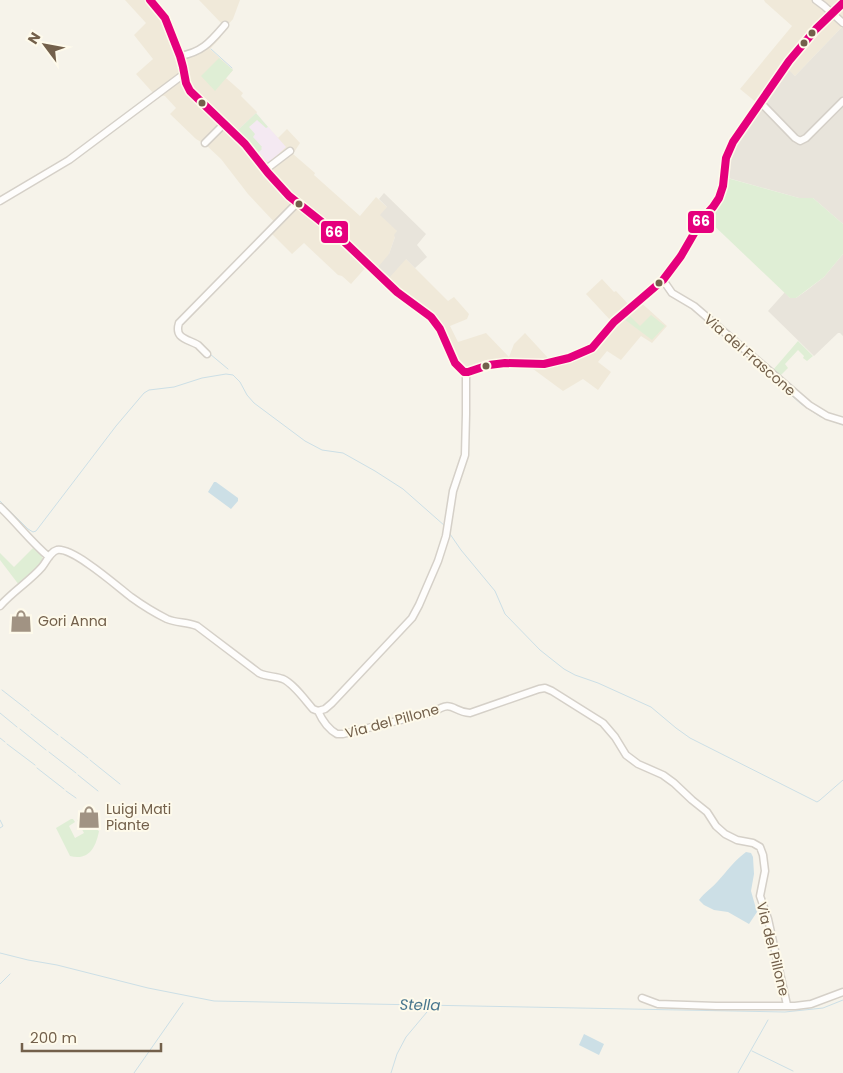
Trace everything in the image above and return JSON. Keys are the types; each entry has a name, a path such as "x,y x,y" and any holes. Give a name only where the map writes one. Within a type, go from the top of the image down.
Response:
{"street":[{"path":"150,0 165,18 180,56 186,83 190,91 246,144 282,189 334,231 397,292 430,315 440,328 455,363 466,372 501,363 551,363 586,352 598,343 614,322 663,280 681,256 703,218 719,198 729,149 789,61 843,3"},
{"path":"816,0 843,23"},
{"path":"180,56 204,48 225,25"},
{"path":"0,201 69,160 184,74"},
{"path":"760,102 800,141 806,138 843,101"},
{"path":"205,143 224,124"},
{"path":"266,170 290,151"},
{"path":"207,354 199,346 180,335 177,329 178,323 297,203"},
{"name":"Via del Frascone","path":"663,280 672,293 698,309 809,405 827,416 843,421"},
{"path":"318,710 323,710 329,706 412,618 423,596 446,536 453,491 465,452 466,372"},
{"path":"0,507 48,557 39,570 15,590 0,606"},
{"name":"Via del Pillone","path":"48,557 55,551 60,550 77,557 135,600 159,614 171,620 197,626 259,673 287,682 313,709 318,710 328,727 335,734 340,735 434,712 441,707 447,706 452,706 464,713 472,713 541,688 552,691 604,725 613,734 628,758 663,775 674,783 707,812 716,826 725,834 760,847 765,871 760,893 761,900 768,919 787,1005"},
{"path":"642,998 658,1004 787,1005 811,1004 843,992"}],"shaded area":[{"path":"125,0 152,0 169,23 184,53 201,48 223,25 199,0 240,0 233,19 210,49 233,70 226,78 243,93 241,96 278,138 287,129 300,143 293,154 360,216 376,197 387,207 397,231 389,254 406,259 448,301 454,297 469,314 467,319 450,326 458,342 486,333 509,357 514,344 525,333 549,359 584,349 596,340 612,322 586,294 602,279 630,306 637,299 667,326 652,343 641,336 621,360 607,351 598,362 611,372 598,390 583,379 563,391 529,366 499,367 482,371 464,368 459,363 443,328 431,314 367,266 351,284 338,275 304,243 292,254 271,233 278,226 248,194 221,159 206,145 196,139 170,114 176,108 165,96 154,94 136,74 153,59 134,35 146,23"},
{"path":"764,0 843,0 843,26 795,76 788,70 765,98 757,103 740,89 792,26"},
{"path":"843,26 843,224 813,198 799,198 728,178 728,159 731,149 765,98 788,69 795,76"},
{"path":"256,113 286,147 273,159 275,161 270,165 238,130"},
{"path":"384,193 426,234 417,245 427,257 415,268 406,259 390,277 378,267 389,254 394,235 397,231 380,215 387,207 379,199"},
{"path":"843,254 843,336 838,333 814,356 768,311 785,292 790,298 796,298 806,291 824,277"},
{"path":"214,482 238,498 238,501 231,509 208,492"},
{"path":"746,852 751,853 753,857 754,874 751,891 757,912 749,924 728,912 714,910 699,900"},
{"path":"584,1034 604,1044 599,1055 579,1045"}],"green space":[{"path":"219,58 233,70 215,91 201,76"},
{"path":"256,113 268,127 266,128 257,120 249,127 255,134 253,137 262,147 258,153 238,130"},
{"path":"727,178 799,198 813,198 843,224 843,254 824,277 796,298 790,298 706,218 725,195"},
{"path":"651,315 665,326 652,340 624,319 630,316 640,326"},
{"path":"798,341 813,356 807,361 798,350 785,364 788,368 780,376 773,370"},
{"path":"33,548 43,559 37,569 19,585 0,560 0,553 14,567"},
{"path":"71,819 75,822 69,826 75,838 84,833 77,820 86,822 99,831 94,847 87,855 70,856 56,828"}],"waterway":[{"path":"211,49 232,68"},
{"path":"210,354 228,369"},
{"path":"751,359 801,404 821,417"},
{"path":"0,501 28,529 33,532 36,531 116,426 144,393 149,390 174,387 202,378 226,374 233,375 240,382 254,403 305,441 322,450 343,453 375,471 403,489 445,526"},
{"path":"829,420 843,425"},
{"path":"450,534 495,591 505,614 540,650 564,669 651,707 690,738 817,802 843,780"},
{"path":"2,690 29,711"},
{"path":"0,713 17,727"},
{"path":"31,714 58,735"},
{"path":"20,729 46,750"},
{"path":"61,737 88,758"},
{"path":"0,738 5,742"},
{"path":"7,744 35,765"},
{"path":"49,752 76,773"},
{"path":"90,760 120,784"},
{"path":"37,768 64,789"},
{"path":"78,775 98,791"},
{"path":"66,791 76,798"},
{"path":"0,820 3,826 0,828"},
{"name":"Stella","path":"0,953 148,988 214,1001 785,1012 823,1008 843,1000"},
{"path":"0,984 10,974"},
{"path":"134,1073 183,1003"},
{"path":"391,1073 397,1054 406,1037 432,1006"},
{"path":"738,1073 768,1020"},
{"path":"752,1051 793,1071"}],"transit line":[{"name":"66","path":"150,0 165,18 180,56 186,83 190,91 245,144 289,196 333,231 397,292 431,317 440,329 455,363 464,372 505,363 544,364 569,358 592,348 614,322 663,280 681,256 703,218 719,198 723,186 726,158 733,142 789,61 816,29 843,3"}],"place":[{"name":"Gori Anna","path":"21,621"},
{"name":"Luigi Mati Piante","path":"89,817"}]}
